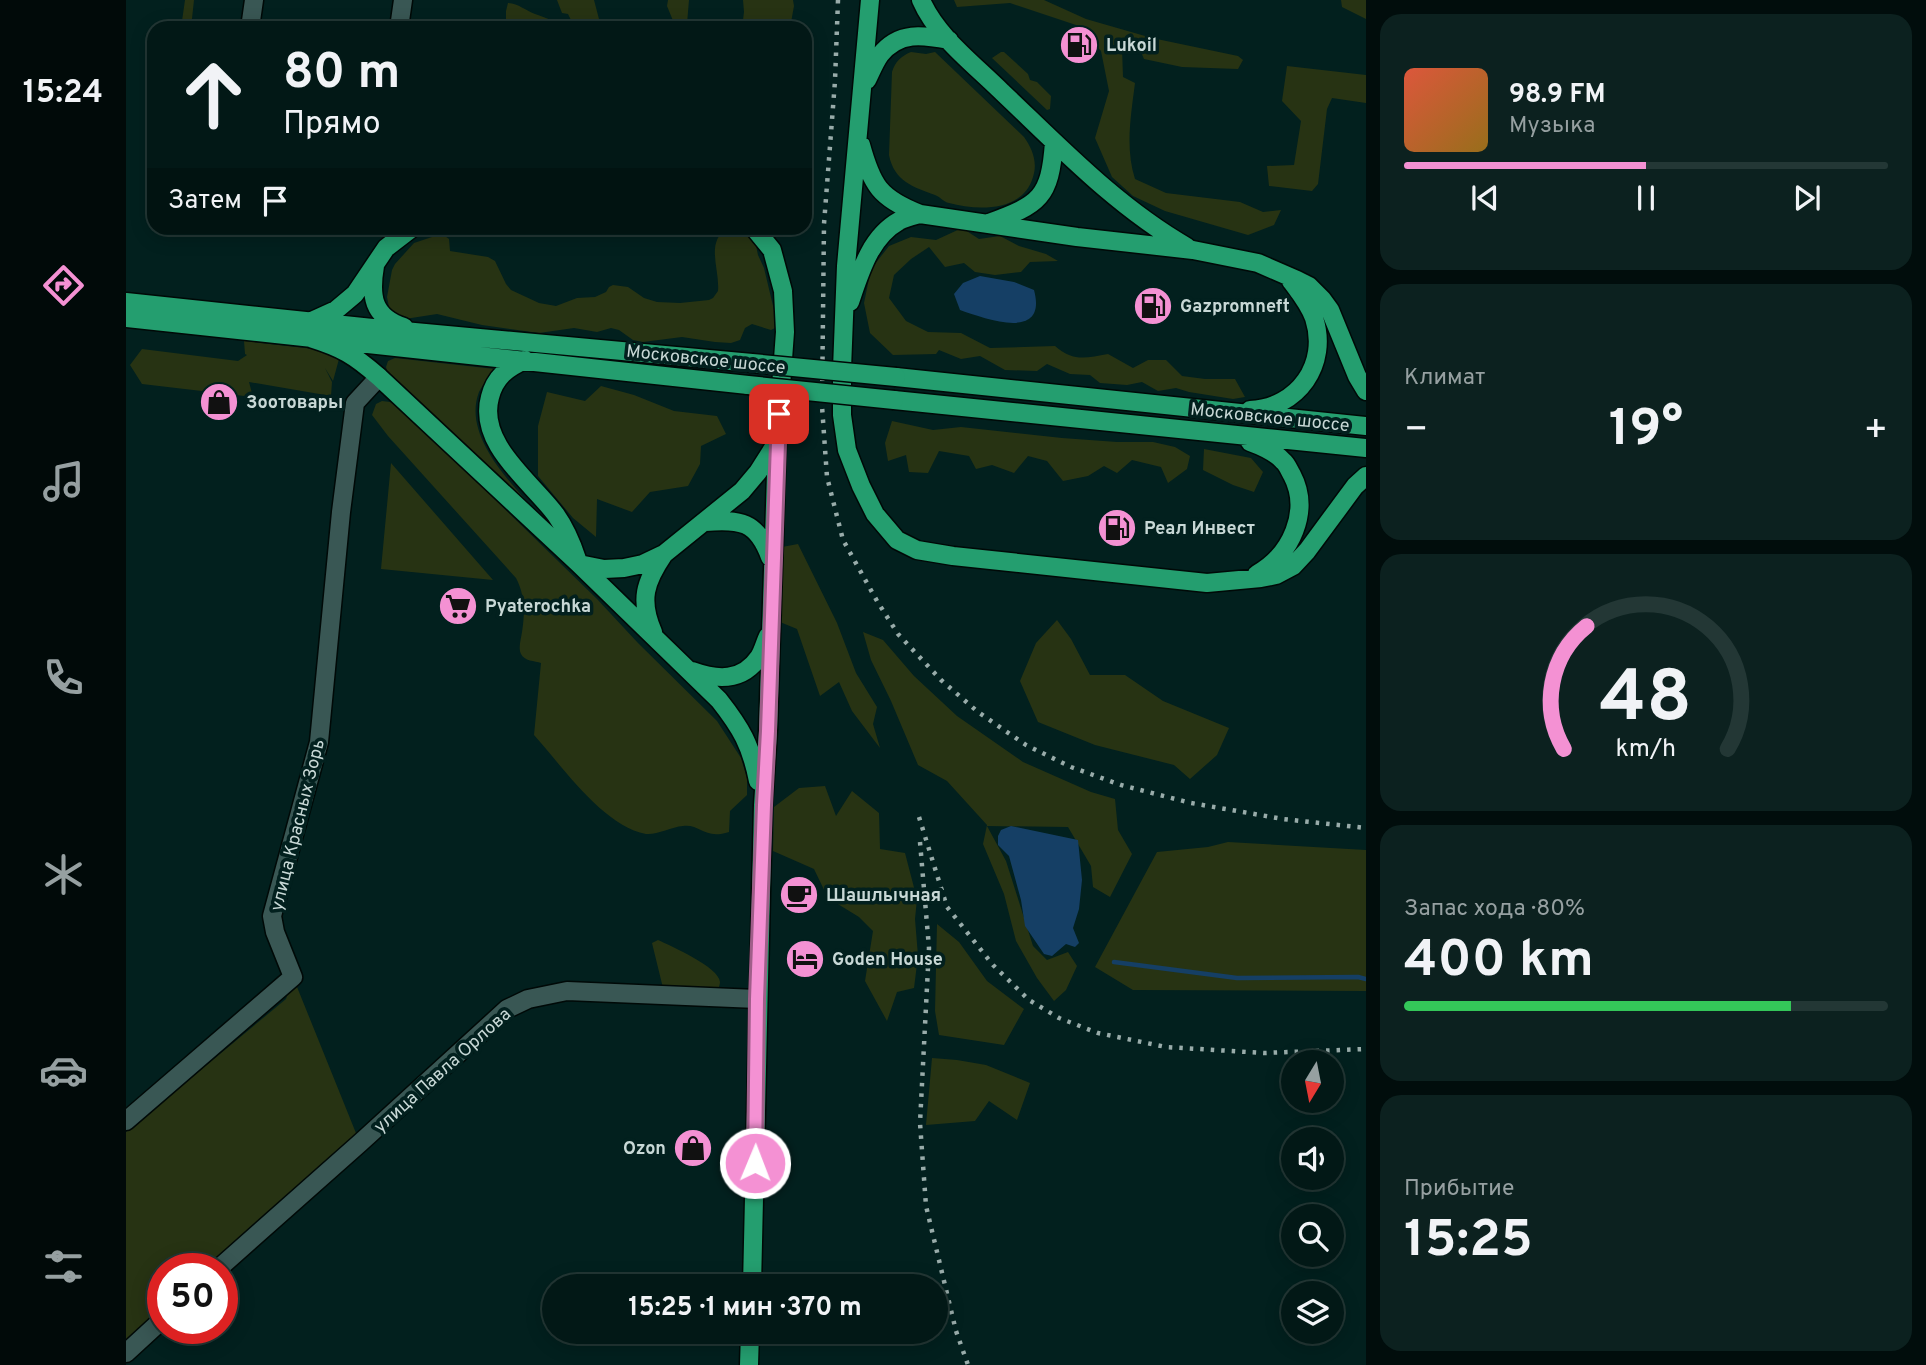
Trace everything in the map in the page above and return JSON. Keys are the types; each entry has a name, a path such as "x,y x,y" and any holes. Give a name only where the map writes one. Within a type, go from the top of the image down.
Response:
{"main road":[{"path":"870,0 847,254 842,415 847,450 861,486 875,514 897,540 917,550 966,557 1207,583 1247,580 1276,575 1293,566 1355,486 1366,476"},
{"path":"921,0 927,13 949,40 1054,142 1158,231 1193,250"},
{"path":"862,89 880,55 892,44 908,37 922,35 949,40"},
{"path":"858,134 869,173 879,190 900,206 920,214 1077,237 1193,250 1258,263 1309,286 1329,310 1366,391"},
{"path":"988,223 1022,211 1037,200 1047,185 1052,168 1054,142"},
{"path":"845,315 868,254 882,233 899,221 920,214"},
{"path":"399,235 386,248 355,294 311,329 359,359 379,377 579,564 719,700 746,738 764,805"},
{"path":"752,1274 757,999 777,442 785,332 783,291 772,250 760,235"},
{"path":"375,263 372,285 374,301 380,314 394,324 425,333"},
{"path":"1215,411 1263,410 1291,397 1307,381 1316,360 1315,320 1307,302 1286,276"},
{"name":"Московское шоссе","path":"126,302 525,359 748,385 1366,449"},
{"name":"Московское шоссе","path":"126,318 425,333 896,377 1366,426"},
{"path":"525,359 508,367 497,380 488,407 489,422 498,444 512,466 556,515 570,539 579,564"},
{"path":"1209,432 1252,443 1272,452 1285,462 1295,481 1298,515 1294,535 1284,552 1270,566 1247,580"},
{"path":"579,564 604,569 624,568 643,564 664,554 742,491 777,442"},
{"path":"704,522 726,520 744,524 757,531 773,564"},
{"path":"656,639 646,617 646,586 652,571 664,554"},
{"path":"685,669 710,677 724,678 742,673 758,658 771,628"},
{"path":"749,1365 750,1344"}],"street":[{"path":"251,21 254,0"},
{"path":"400,21 403,0"},
{"name":"улица Красных Зорь","path":"126,1121 293,977 275,932 272,916 319,742 341,512 355,403 379,377"},
{"name":"улица Павла Орлова","path":"236,1253 507,1009 528,999 567,991 757,999"},
{"path":"126,1353 147,1334"}],"green space":[{"path":"185,0 194,0 192,21 182,21"},
{"path":"557,0 594,0 599,19 610,21 572,21 568,14 562,13"},
{"path":"668,0 689,0 687,21 673,21 667,6"},
{"path":"743,0 793,0 791,21 743,21"},
{"path":"954,0 1044,0 1086,19 1152,38 1238,56 1243,60 1238,69 1182,67 1144,59 1137,43 1122,48 1123,77 1135,83 1130,131 1132,167 1135,179 1166,193 1240,202 1263,212 1281,210 1274,225 1248,235 1165,211 1133,196 1112,177 1095,138 1109,91 1101,51 1079,26 1010,3 957,7"},
{"path":"1341,0 1366,0 1366,19 1342,7"},
{"path":"508,3 551,21 506,21"},
{"path":"911,52 935,52 1024,137 1032,151 1035,166 1028,188 1020,197 1010,203 986,208 961,206 912,186 895,171 889,155 892,72 899,60"},
{"path":"1001,52 1051,96 1050,109 1047,110 992,58"},
{"path":"1287,66 1366,75 1366,103 1332,98 1327,109 1318,184 1312,191 1269,186 1267,166 1294,165 1301,121 1282,101"},
{"path":"962,228 979,239 1000,236 1058,261 1030,262 1021,272 995,275 975,272 964,263 945,267 929,247 894,275 889,298 906,321 928,332 961,333 990,348 1055,346 1074,357 1108,354 1133,368 1148,360 1166,360 1182,376 1235,379 1245,397 1233,399 1176,388 1158,391 1142,382 1127,385 1100,383 1090,375 1070,374 1047,364 1037,371 1005,370 980,356 961,359 939,350 936,354 893,355 870,333 864,303 871,269 889,246 911,237 936,240"},
{"path":"438,235 449,239 450,251 488,257 495,261 511,290 539,303 556,306 577,298 595,297 613,285 628,287 644,298 657,302 709,300 718,291 715,257 720,235 747,235 755,241 774,310 775,328 771,330 752,324 745,328 740,340 731,343 682,337 643,342 633,340 611,328 597,332 574,328 539,333 482,325 437,314 405,319 390,312 387,297 395,264 414,243"},
{"path":"244,341 332,351 339,359 333,381 325,368 332,382 331,396 249,382 253,397 142,384 130,365 142,349 238,361 247,355"},
{"path":"395,358 495,369 479,392 476,410 478,428 495,463 546,522 388,374 388,361"},
{"path":"601,386 634,395 674,411 717,416 726,434 701,446 700,464 688,486 650,492 632,512 597,499 596,537 573,518 538,476 538,426 547,392 585,401"},
{"path":"382,401 390,402 404,411 597,599 717,721 741,758 747,778 747,795 730,811 729,832 714,834 689,826 646,834 630,829 614,820 584,793 534,735 541,663 525,658 520,652 524,611 519,584 372,415 376,404"},
{"path":"892,421 933,430 961,427 1062,438 1153,442 1175,447 1190,456 1187,469 1168,483 1161,467 1132,460 1117,473 1104,466 1088,476 1063,481 1047,461 1028,456 1014,473 992,465 976,469 969,456 939,451 928,473 909,472 906,455 888,461 885,443"},
{"path":"1204,449 1251,458 1263,472 1254,492 1203,470"},
{"path":"391,463 493,580 381,569"},
{"path":"798,544 837,623 856,673 877,707 873,724 880,748 852,711 839,682 820,696 797,629 780,622 782,547"},
{"path":"1057,620 1071,639 1090,675 1125,675 1163,701 1229,728 1217,755 1190,779 1174,765 1095,745 1038,722 1020,681 1036,643"},
{"path":"863,632 883,640 914,676 957,716 1023,762 1091,792 1115,799 1118,830 1132,854 1110,897 1093,887 1091,866 1068,827 987,826 1006,861 1033,946 1047,960 1068,952 1077,966 1066,990 1054,1001 1016,941 1004,894 983,844 987,825 947,781 918,765 871,660"},
{"path":"825,786 836,816 852,791 879,813 880,849 905,853 917,899 915,919 918,956 914,988 897,992 887,1021 865,981 873,931 859,917 828,898 814,869 773,851 774,807 799,788"},
{"path":"1228,842 1366,850 1366,991 1133,990 1095,967 1157,852 1208,847"},
{"path":"937,924 959,942 987,981 1024,1009 1004,1045 939,1035 935,1011"},
{"path":"658,940 712,970 718,976 719,988 663,988 652,943"},
{"path":"293,977 360,1143 238,1253 147,1253 147,1335 126,1354 126,1132 286,999"},
{"path":"932,1058 986,1065 1030,1083 1017,1120 989,1101 975,1121 926,1125"}],"water":[{"path":"980,276 1014,282 1034,290 1036,306 1032,316 1024,322 1012,323 960,310 954,294 963,283"},
{"path":"1011,826 1078,840 1082,880 1079,909 1073,928 1079,943 1075,947 1066,944 1052,956 1044,954 1025,926 1009,856 998,845 1001,830"}],"waterway":[{"path":"1114,962 1237,978 1366,979"}],"railway":[{"path":"838,0 824,224 822,406 827,477 843,540 898,634 941,680 978,712 1026,745 1071,767 1121,785 1191,803 1283,819 1366,828"},
{"path":"919,817 947,907 993,965 1029,1000 1059,1018 1098,1033 1166,1047 1264,1053 1366,1049"},
{"path":"920,842 929,948 920,1123 926,1206 956,1331 968,1365"}],"place":[{"name":"Lukoil","path":"1079,45"},
{"name":"Gazpromneft","path":"1153,306"},
{"name":"Зоотовары","path":"219,402"},
{"name":"Реал Инвест","path":"1117,528"},
{"name":"Pyaterochka","path":"458,606"},
{"name":"Шашлычная","path":"799,895"},
{"name":"Goden House","path":"805,959"},
{"name":"Ozon","path":"693,1148"}],"route":[{"path":"755,1163 757,999 779,414"}]}
